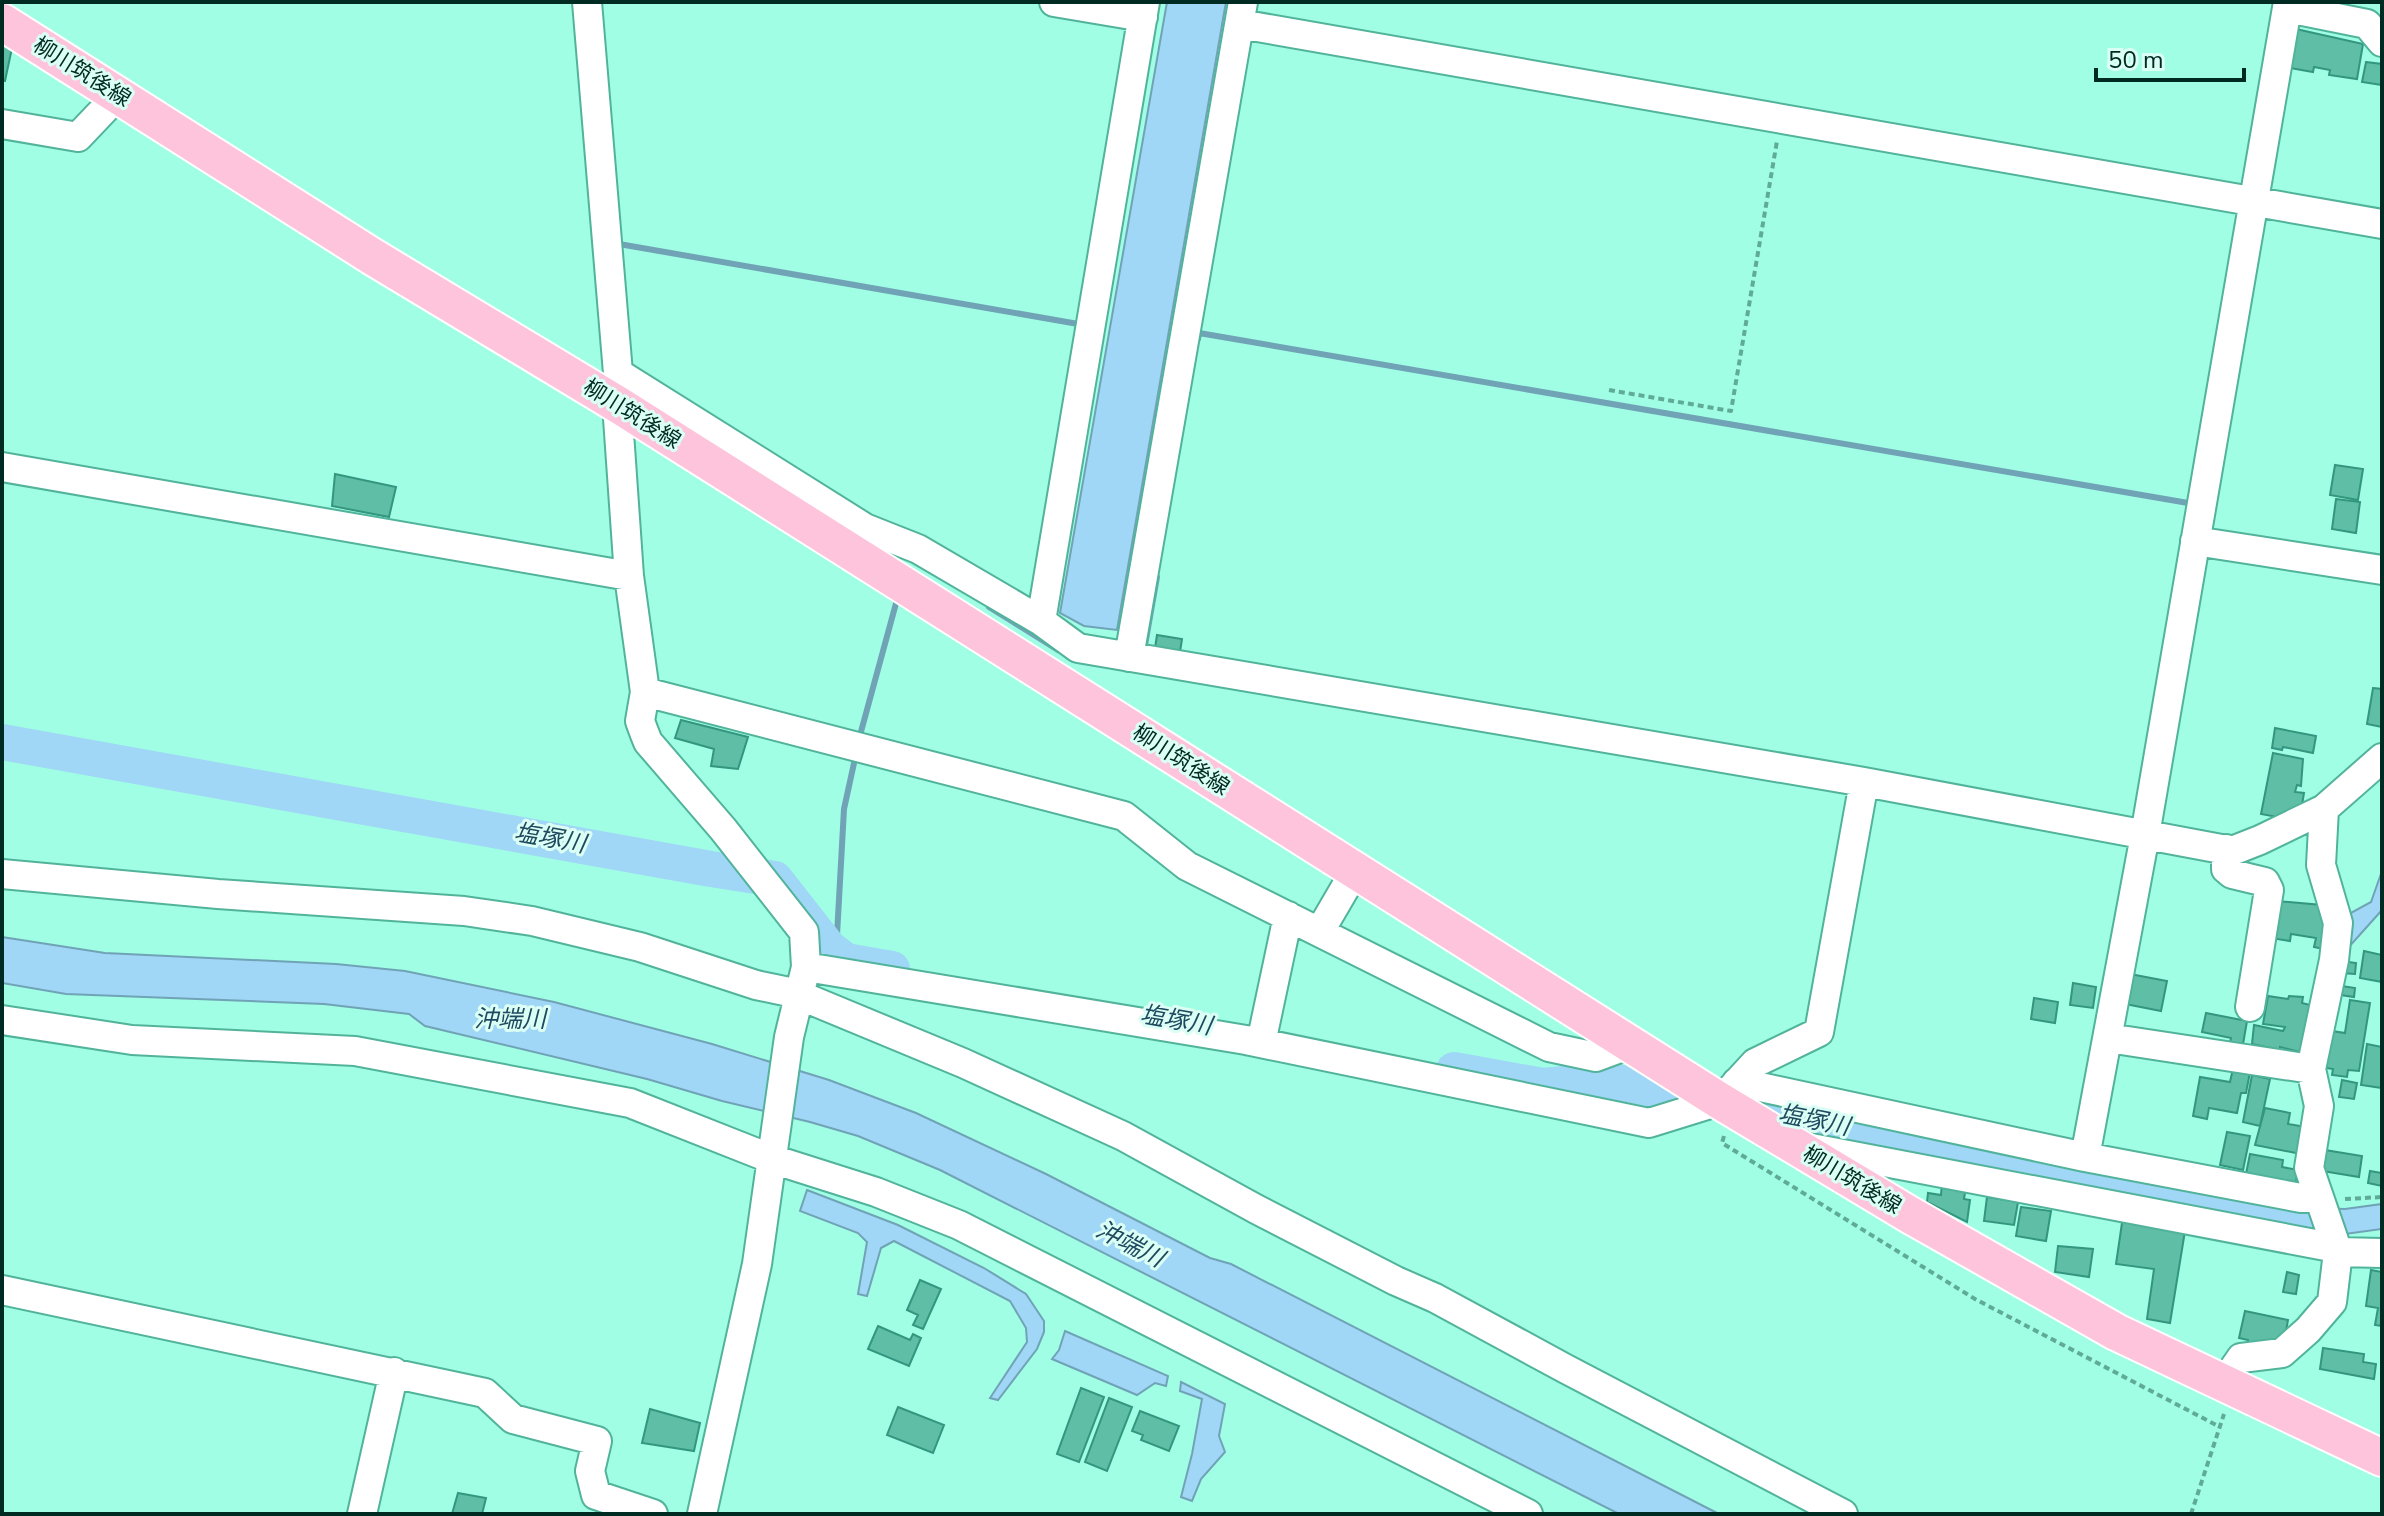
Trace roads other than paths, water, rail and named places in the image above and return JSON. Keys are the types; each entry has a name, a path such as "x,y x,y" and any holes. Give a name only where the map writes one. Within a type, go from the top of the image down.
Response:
{"main road":[{"name":"柳川筑後線","path":"2,22 373,257 618,389 1355,871 1631,1044 1729,1096 1794,1145 2116,1332 2382,1458"}],"street":[{"path":"587,2 618,389 629,576 645,692 640,721 648,742 723,829 804,932 806,967 789,1037 757,1264 702,1514"},
{"path":"1041,621 1144,10 1054,2"},
{"path":"2085,1157 2145,835 2287,5 2367,24 2380,53"},
{"path":"1129,657 1242,13 1781,118 2382,224"},
{"path":"2,124 78,137 118,95"},
{"path":"618,389 865,528 918,549 1041,621 1078,648 1864,782 2232,851 2324,809 2382,758"},
{"path":"2,467 629,576"},
{"path":"2195,541 2382,570"},
{"path":"645,692 1124,816 1187,866 1549,1047 1596,1057 1631,1044"},
{"path":"1729,1096 1755,1063 1819,1032 1864,782"},
{"path":"2228,1386 2241,1358 2282,1353 2308,1330 2332,1302 2335,1247 2309,1168 2319,1106 2311,1069 2334,960 2338,923 2321,865 2324,809"},
{"path":"2226,849 2226,869 2232,874 2265,882 2269,890 2250,1007"},
{"path":"1320,931 1355,871"},
{"path":"2,874 218,894 464,911 532,921 640,947 756,985 799,995 963,1063 1123,1136 1270,1216 1435,1298 1843,1514"},
{"path":"1261,1043 1288,916"},
{"path":"806,967 1261,1043 1649,1123 1729,1096 2085,1157 2320,1202"},
{"path":"2,1020 132,1040 355,1051 630,1103 773,1147 959,1225 1528,1514"},
{"path":"2108,1038 2311,1069"},
{"path":"1794,1145 2335,1247 2382,1253"},
{"path":"2,1290 485,1393 513,1419 597,1441 590,1471 596,1495 653,1514"},
{"path":"362,1514 394,1372"}],"water":[{"path":"1167,2 1226,2 1117,630 1084,626 1060,613"},
{"path":"2382,871 2382,910 2348,948 2347,915 2371,902"},
{"name":"沖端川","path":"2,937 105,953 336,964 405,971 554,1002 712,1044 829,1080 916,1113 1046,1174 1210,1258 1231,1264 1719,1514 1619,1514 940,1170 858,1136 647,1079 425,1026 409,1014 324,1004 66,994 2,983"},
{"name":"塩塚川","path":"1800,1104 2311,1208 2345,1209 2382,1204 2382,1229 2345,1234 2318,1233 1872,1146 1808,1126"},
{"path":"807,1190 898,1225 984,1268 1026,1294 1044,1321 1044,1332 1037,1349 998,1400 990,1398 1027,1342 1026,1328 1010,1301 894,1241 881,1248 867,1296 858,1294 867,1242 858,1233 800,1211"},
{"path":"1065,1331 1168,1376 1166,1386 1155,1383 1137,1395 1052,1359 1059,1350"},
{"path":"1181,1382 1225,1404 1219,1436 1225,1452 1201,1479 1192,1501 1181,1497 1202,1399 1180,1391"}],"waterway":[{"path":"619,244 1084,325"},
{"path":"1198,339 1199,333 2194,504"},
{"path":"1144,651 1157,577"},
{"path":"859,739 898,596"},
{"path":"989,607 1058,650"},
{"name":"塩塚川","path":"2,742 775,879 829,948 846,961 892,969"},
{"path":"836,953 844,809 856,754"},
{"name":"塩塚川","path":"1454,1070 1543,1086 1606,1080 1852,1127"}]}
